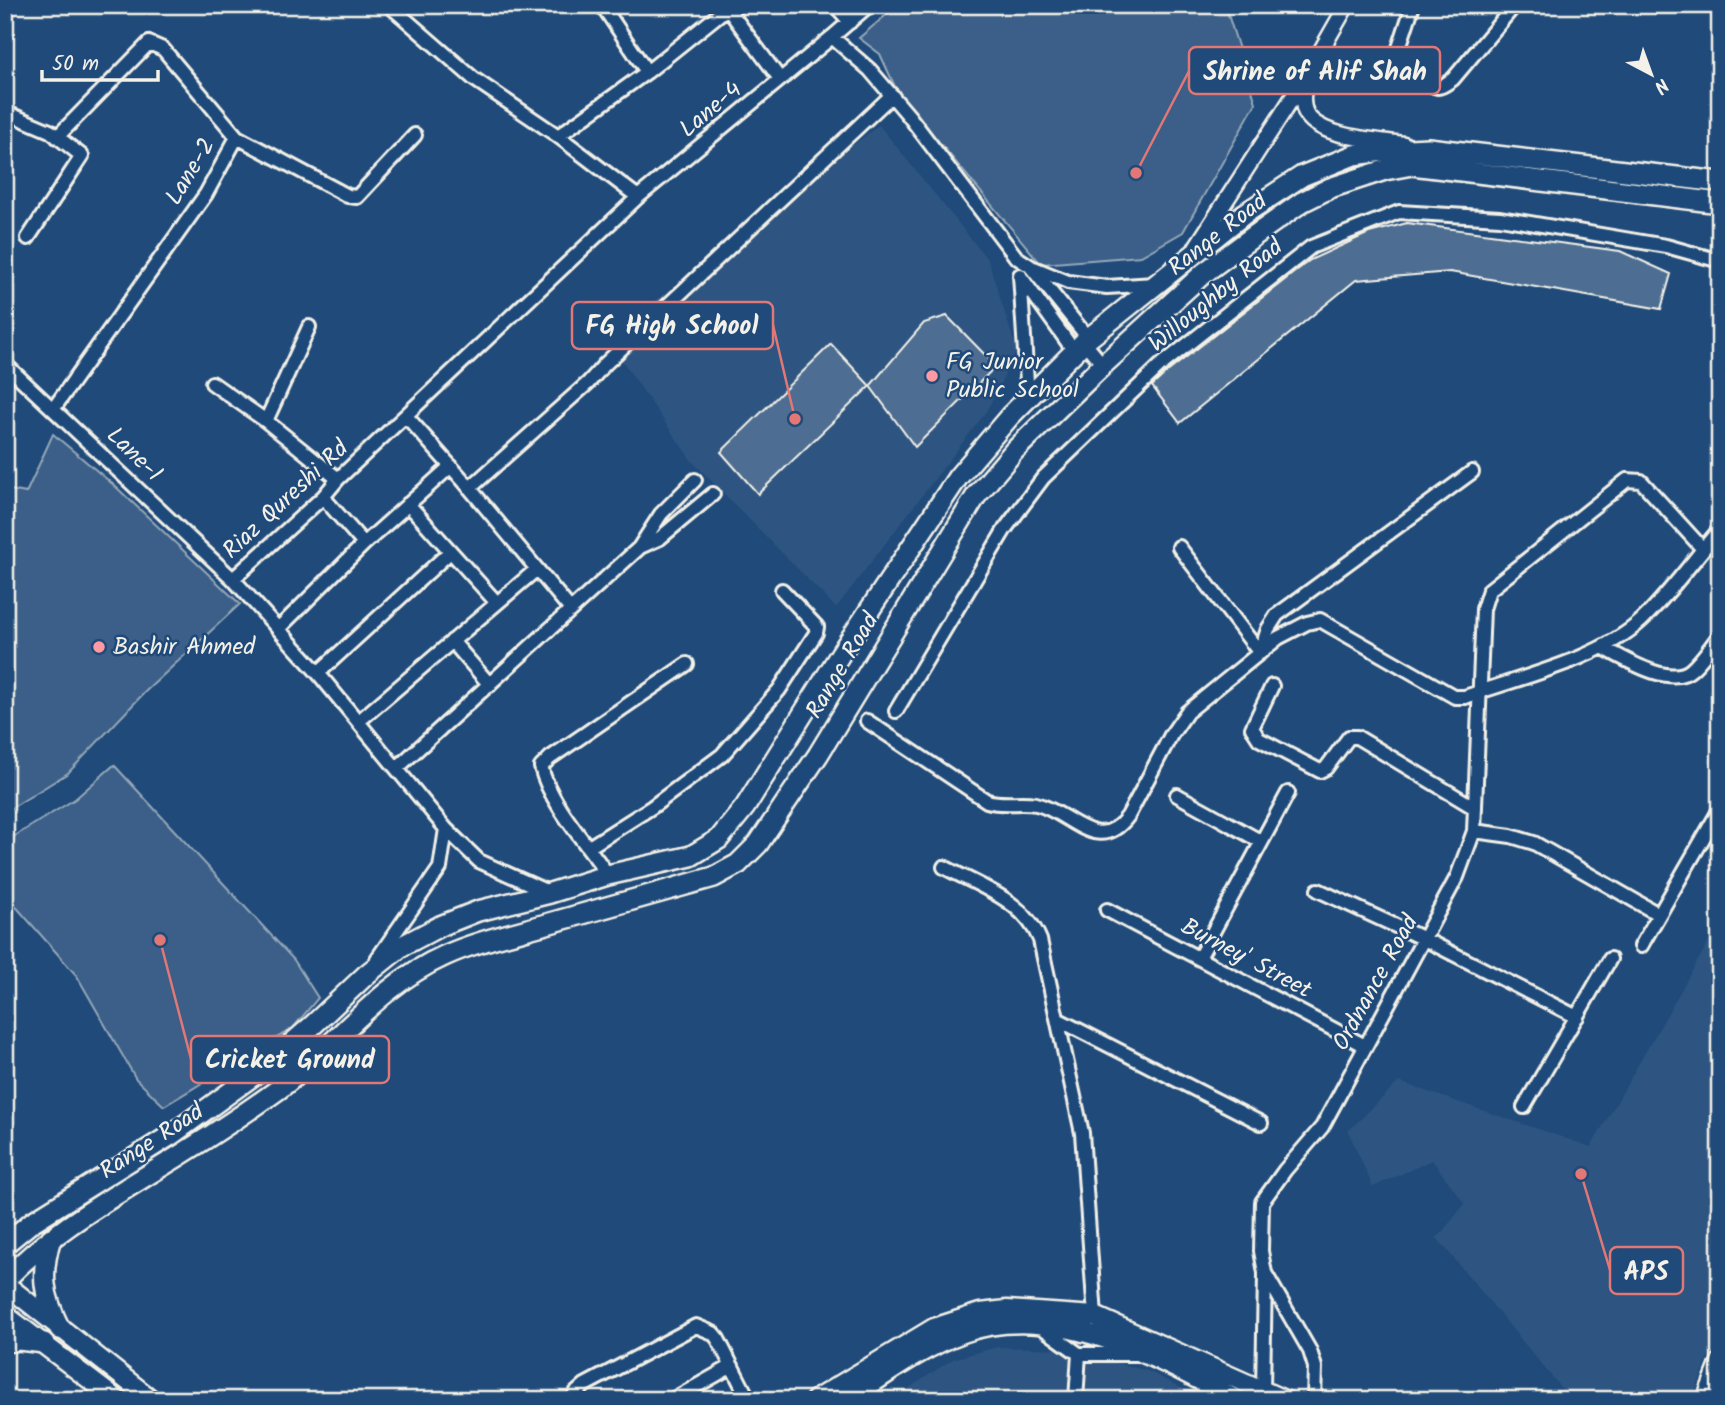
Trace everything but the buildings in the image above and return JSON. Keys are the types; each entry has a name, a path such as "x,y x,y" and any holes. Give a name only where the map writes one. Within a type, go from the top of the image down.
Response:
{"main road":[{"path":"5,1235 32,1222 171,1135 265,1067 367,974 402,946 440,926 478,911 608,875 691,856 719,839 734,823 841,653 958,477 1028,398 1082,344 1190,255 1290,184 1353,155 1429,148 1720,182"},
{"name":"Range Road","path":"5,1282 24,1260 51,1237 280,1088 328,1047 384,992 429,963 486,941 714,877 738,864 758,844 818,755 976,496 1014,451 1204,273 1302,202 1330,188 1385,170 1412,166 1720,203"},
{"path":"5,1244 32,1222"},
{"path":"51,1237 44,1260 44,1283 49,1306 60,1329"},
{"path":"5,1282 60,1329 152,1400"},
{"path":"815,1400 905,1345 954,1320 1007,1310 1067,1312 1095,1317 1284,1400"},
{"path":"5,1315 117,1400"},
{"path":"847,1400 914,1357 964,1332 1008,1324 1039,1325 1091,1334 1149,1354 1237,1400"},
{"path":"5,1342 19,1340 44,1343"}],"street":[{"path":"389,5 474,79 558,136 638,197"},
{"path":"602,5 647,72"},
{"path":"835,5 850,22"},
{"name":"Lane-4","path":"638,197 869,5"},
{"path":"1190,255 1307,75 1347,5"},
{"path":"1413,5 1396,57 1400,63 1434,86 1441,87 1453,79 1515,5"},
{"path":"558,136 647,72 726,7 780,79"},
{"path":"832,37 870,70 892,95 1082,344 1103,365"},
{"name":"Lane-2","path":"54,408 206,194 237,137 163,49 149,43 57,136"},
{"path":"1307,75 1302,100 1306,114 1318,126 1338,133 1429,148"},
{"path":"470,488 588,383 892,95"},
{"path":"5,112 57,136 82,156 29,238"},
{"path":"237,137 348,196 358,197 415,135"},
{"name":"Riaz Qureshi Rd","path":"550,893 479,861 446,829 318,673 233,579 323,497 638,197"},
{"name":"Willoughby Road","path":"896,711 1005,529 1042,478 1160,366 1311,247 1399,212 1500,218 1666,246 1720,261"},
{"path":"1025,271 1068,282 1107,287 1155,284"},
{"path":"1025,271 1082,344"},
{"path":"1025,271 1028,398"},
{"path":"266,421 309,327"},
{"name":"Lane-1","path":"5,364 233,579"},
{"path":"212,383 266,421 338,480"},
{"path":"407,417 571,610"},
{"path":"278,629 364,544 451,466"},
{"path":"1259,653 1268,629 1277,615 1472,472"},
{"path":"397,768 639,548 661,514 695,480"},
{"name":"Ordnance Road","path":"1263,1390 1265,1273 1261,1251 1262,1202 1284,1170 1322,1127 1457,877 1474,831 1483,609 1489,590 1627,480 1641,481 1703,549"},
{"path":"639,548 660,538 712,494"},
{"path":"323,497 364,544"},
{"path":"408,504 496,603"},
{"path":"867,721 987,801 1037,804 1090,831 1108,832 1128,816 1171,735 1187,712 1278,638 1307,622 1320,620 1455,697 1465,697 1548,670 1623,635 1643,620 1720,529"},
{"path":"1179,547 1259,653"},
{"path":"318,673 450,552"},
{"path":"359,722 537,569"},
{"path":"589,847 652,807 722,755 779,690 816,633 817,627 782,590"},
{"path":"1602,647 1650,670 1671,677 1682,676 1692,670 1720,635"},
{"path":"453,641 490,685"},
{"path":"608,875 550,789 541,767 550,758 687,664"},
{"path":"1272,686 1252,728 1259,739 1320,771 1326,768 1349,737 1357,737 1475,808"},
{"path":"1199,958 1288,793"},
{"path":"1177,795 1260,841"},
{"path":"1641,946 1720,809"},
{"path":"367,974 440,868 446,829"},
{"path":"1474,831 1511,836 1534,843 1658,914"},
{"path":"944,867 1014,904 1028,916 1040,940 1082,1133 1095,1317"},
{"path":"1318,890 1424,939 1577,1017"},
{"name":"Burney' Street","path":"1107,910 1365,1046"},
{"path":"1524,1107 1610,959"},
{"path":"1059,1020 1261,1123"},
{"name":"Ordnance Road","path":"1265,1273 1310,1351 1315,1367 1314,1400"},
{"path":"1039,1325 1079,1354 1149,1354"},
{"path":"572,1400 585,1385 696,1326 713,1333 749,1400"},
{"path":"1076,1400 1079,1354"},
{"path":"1704,1400 1720,1359"},
{"path":"672,1400 732,1366"}],"shaded area":[{"path":"898,5 1225,5 1256,103 1183,232 1141,256 1041,264 898,93 880,54 859,38"},
{"path":"879,125 988,260 1017,351 986,412 836,608 691,460 607,339"},
{"name":"Bashir Ahmed","path":"53,434 115,486 240,604 146,691 68,773 5,812 5,489 26,493"},
{"path":"114,765 294,960 318,998 293,1028 164,1106 136,1079 77,976 5,894 5,842 75,799"},
{"path":"1720,922 1720,1326 1692,1400 1571,1400 1437,1238 1465,1204 1432,1160 1373,1187 1348,1131 1399,1082 1591,1147"},
{"path":"997,1347 1062,1349 1148,1371 1204,1400 891,1400 953,1359"}],"place":[{"name":"Shrine of Alif Shah","path":"1136,173"},
{"name":"FG Junior Public School","path":"932,376"},
{"name":"FG High School","path":"795,419"},
{"name":"Bashir Ahmed","path":"99,647"},
{"name":"Cricket Ground","path":"160,940"},
{"name":"APS","path":"1581,1174"}]}
